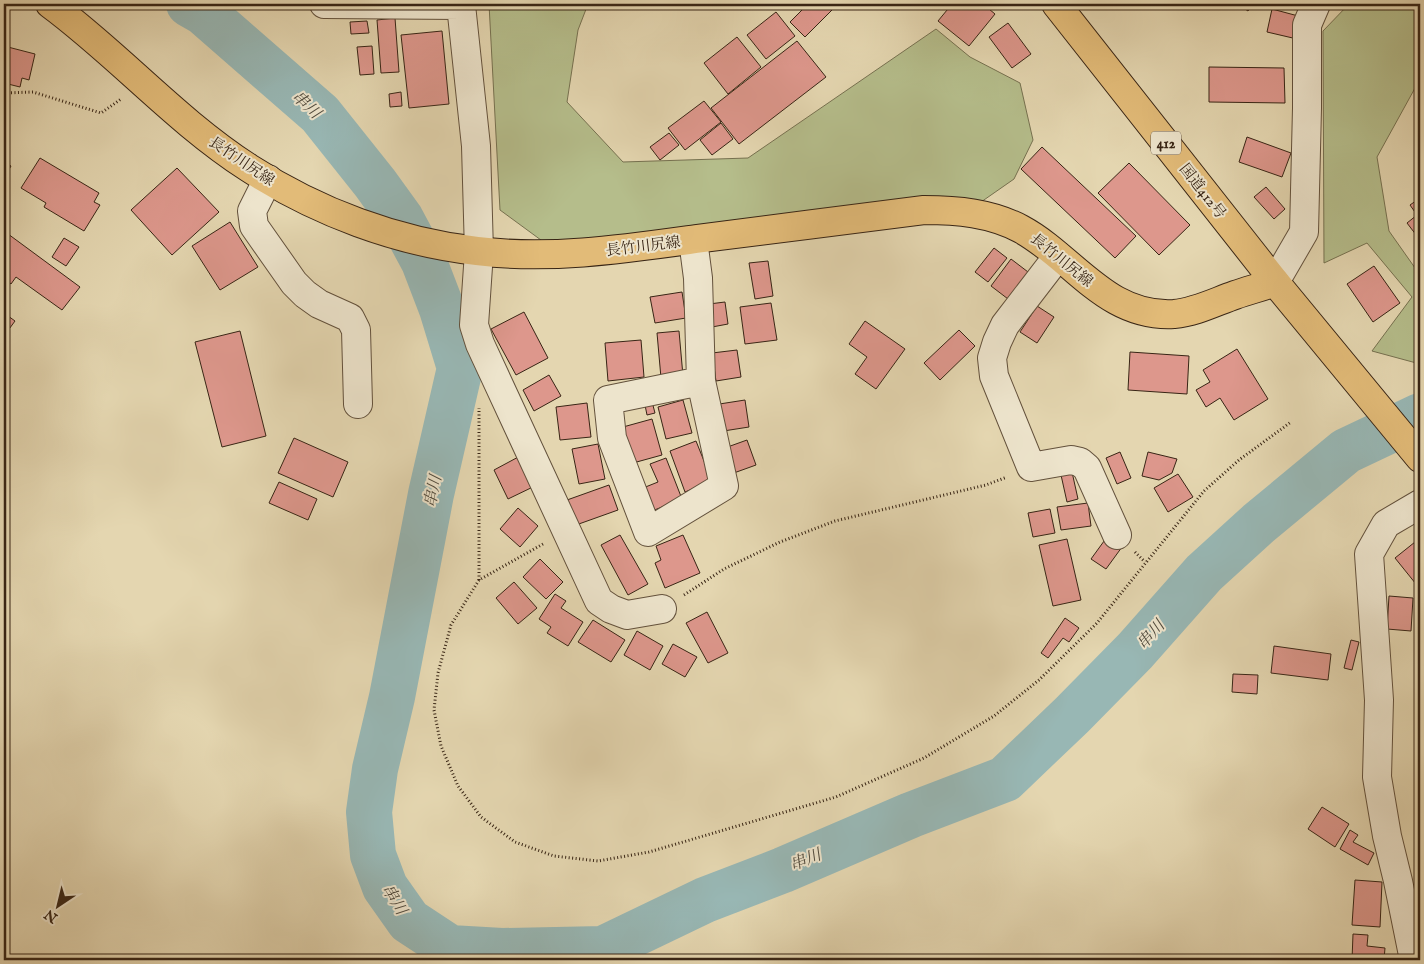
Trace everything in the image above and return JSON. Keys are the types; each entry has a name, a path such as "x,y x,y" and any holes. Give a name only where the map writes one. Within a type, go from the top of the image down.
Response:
{"main road":[{"name":"長竹川尻線","path":"50,4 204,136 268,180 291,193 342,216 378,229 418,240 471,250 518,254 572,253 629,248 924,210 942,210 978,214 1013,225 1037,239 1104,294 1135,309 1174,314 1192,311 1275,282"},
{"name":"国道412号","path":"1056,4 1275,282 1420,458"}],"street":[{"path":"324,4 461,5 476,146 471,250 474,325 480,344 599,601 611,609 627,615 662,609"},
{"path":"1275,282 1304,232 1307,25 1316,4"},
{"path":"268,180 252,210 254,226 294,283 319,304 350,318 356,330 358,404"},
{"path":"693,240 698,278 701,381 724,486 648,532 612,438 608,400 701,381"},
{"path":"1058,256 1005,325 992,358 994,376 1031,467 1071,460 1080,462 1087,468 1117,534"},
{"path":"1414,960 1387,836 1377,777 1379,700 1369,554 1386,524 1420,504"}],"path":[{"path":"4,93 33,92 101,113 142,84"},
{"path":"479,407 479,580"},
{"path":"517,559 479,580 451,625 438,673 434,710 441,746 458,786 482,817 515,842 554,856 598,861 649,852 836,797 924,758 994,716 1039,680 1097,623 1204,491 1239,460 1291,422"},
{"path":"662,609 724,569 780,542 835,521 986,485 1031,467"}],"green space":[{"path":"489,4 588,4 578,30 567,102 623,162 748,158 936,29 970,57 1020,83 1033,140 1014,179 971,209 545,243 500,210"},
{"path":"1349,4 1420,4 1420,79 1377,157 1389,231 1420,275 1420,364 1372,351 1412,297 1367,243 1324,263 1323,31"}],"building":[{"path":"808,4 838,4 805,37 790,22"},
{"path":"952,4 983,4 995,14 969,46 938,21"},
{"path":"1238,4 1253,4 1248,11"},
{"path":"1272,9 1302,17 1297,39 1267,32"},
{"path":"776,12 795,36 766,59 747,35"},
{"path":"395,18 399,72 381,73 377,20"},
{"path":"367,21 369,33 351,34 350,22"},
{"path":"1008,23 1031,54 1012,68 989,37"},
{"path":"442,31 449,104 409,108 401,35"},
{"path":"737,37 761,67 728,94 704,63"},
{"path":"797,41 826,77 739,144 711,108"},
{"path":"4,46 35,54 29,80 22,78 20,87 4,83"},
{"path":"372,46 374,74 360,75 357,47"},
{"path":"1209,67 1284,68 1285,103 1209,102"},
{"path":"401,92 402,106 390,107 389,94"},
{"path":"704,101 721,122 685,150 668,128"},
{"path":"721,123 733,139 712,155 700,140"},
{"path":"669,133 679,145 660,160 650,147"},
{"path":"1247,137 1291,153 1282,177 1239,162"},
{"path":"1042,147 1136,236 1115,258 1021,169"},
{"path":"4,154 8,156 4,162"},
{"path":"40,158 99,193 94,202 100,205 84,231 44,207 46,203 21,188"},
{"path":"4,162 11,166 4,178"},
{"path":"1129,163 1190,225 1159,255 1098,193"},
{"path":"177,168 219,212 172,255 131,210"},
{"path":"1266,187 1285,209 1274,219 1254,197"},
{"path":"1420,198 1420,240 1407,223 1417,215 1410,205"},
{"path":"230,222 258,267 220,290 192,246"},
{"path":"4,231 80,287 62,310 16,277 11,284 4,278"},
{"path":"64,238 79,247 66,266 52,257"},
{"path":"994,248 1007,258 988,282 975,272"},
{"path":"1011,259 1032,275 1012,302 991,286"},
{"path":"768,261 773,296 755,299 749,263"},
{"path":"1374,266 1400,303 1373,322 1347,284"},
{"path":"682,292 686,318 655,323 650,297"},
{"path":"725,302 728,324 712,327 709,304"},
{"path":"771,303 777,340 745,344 740,307"},
{"path":"1037,306 1054,317 1037,343 1020,332"},
{"path":"524,312 548,358 516,375 491,329"},
{"path":"4,313 15,321 4,336"},
{"path":"865,321 905,349 876,389 855,374 867,357 849,344"},
{"path":"959,330 975,346 940,380 924,363"},
{"path":"240,331 266,436 222,447 195,342"},
{"path":"679,331 683,376 661,378 657,333"},
{"path":"641,340 644,377 608,381 605,343"},
{"path":"1237,349 1268,399 1234,420 1220,398 1206,407 1196,390 1210,382 1203,370"},
{"path":"737,350 741,377 716,381 712,353"},
{"path":"1130,352 1189,356 1187,394 1128,390"},
{"path":"549,375 561,396 534,411 523,390"},
{"path":"651,398 655,413 647,415 644,400"},
{"path":"683,400 692,433 666,439 658,407"},
{"path":"745,400 749,427 717,432 713,405"},
{"path":"587,403 591,437 560,440 556,407"},
{"path":"652,419 662,455 633,463 623,427"},
{"path":"294,438 348,462 333,497 278,473"},
{"path":"747,440 756,465 731,474 722,449"},
{"path":"696,441 712,481 685,492 670,451"},
{"path":"598,444 605,479 579,484 572,449"},
{"path":"1120,452 1131,478 1117,484 1106,458"},
{"path":"1148,452 1177,459 1172,473 1159,480 1142,476"},
{"path":"522,455 537,485 508,499 494,470"},
{"path":"666,458 682,499 652,511 643,488 658,482 650,464"},
{"path":"1072,472 1078,499 1067,502 1061,475"},
{"path":"1178,474 1193,497 1168,512 1154,488"},
{"path":"279,482 317,499 308,520 269,503"},
{"path":"609,485 618,510 576,525 567,500"},
{"path":"1088,503 1091,526 1061,530 1057,507"},
{"path":"518,508 538,526 520,547 500,529"},
{"path":"1050,509 1055,533 1033,537 1028,513"},
{"path":"620,535 648,584 628,595 601,545"},
{"path":"683,535 700,573 665,588 655,563 661,560 656,546"},
{"path":"1107,537 1122,547 1106,569 1091,559"},
{"path":"1420,538 1420,589 1395,558"},
{"path":"1067,539 1081,600 1053,606 1039,545"},
{"path":"540,559 563,582 546,599 523,577"},
{"path":"514,582 537,608 518,624 496,598"},
{"path":"555,594 566,601 561,608 583,622 568,646 547,633 551,627 539,619"},
{"path":"1389,596 1413,598 1411,631 1387,629"},
{"path":"707,612 728,653 708,663 686,623"},
{"path":"1065,618 1079,628 1069,642 1063,638 1048,658 1041,653"},
{"path":"593,620 625,640 611,662 578,642"},
{"path":"637,631 663,646 650,670 624,655"},
{"path":"1351,640 1359,642 1352,670 1344,668"},
{"path":"673,644 697,657 685,677 662,664"},
{"path":"1274,646 1331,654 1328,680 1271,673"},
{"path":"1233,674 1258,675 1257,694 1232,692"},
{"path":"1322,807 1349,824 1335,847 1308,829"},
{"path":"1350,830 1358,835 1353,842 1374,853 1368,865 1340,849"},
{"path":"1355,880 1382,882 1380,927 1352,925"},
{"path":"1419,898 1420,926 1415,926"},
{"path":"1353,934 1368,935 1367,946 1385,948 1384,960 1352,960"}],"waterway":[{"name":"串川","path":"189,4 203,12 320,114 375,183 401,219 424,262 442,309 460,368 431,494 392,697 375,769 369,812 373,855 385,887 409,921 450,948 502,951 603,949 705,900 783,870 911,815 1005,779 1135,651 1204,573 1259,523 1346,451 1420,416"}]}
